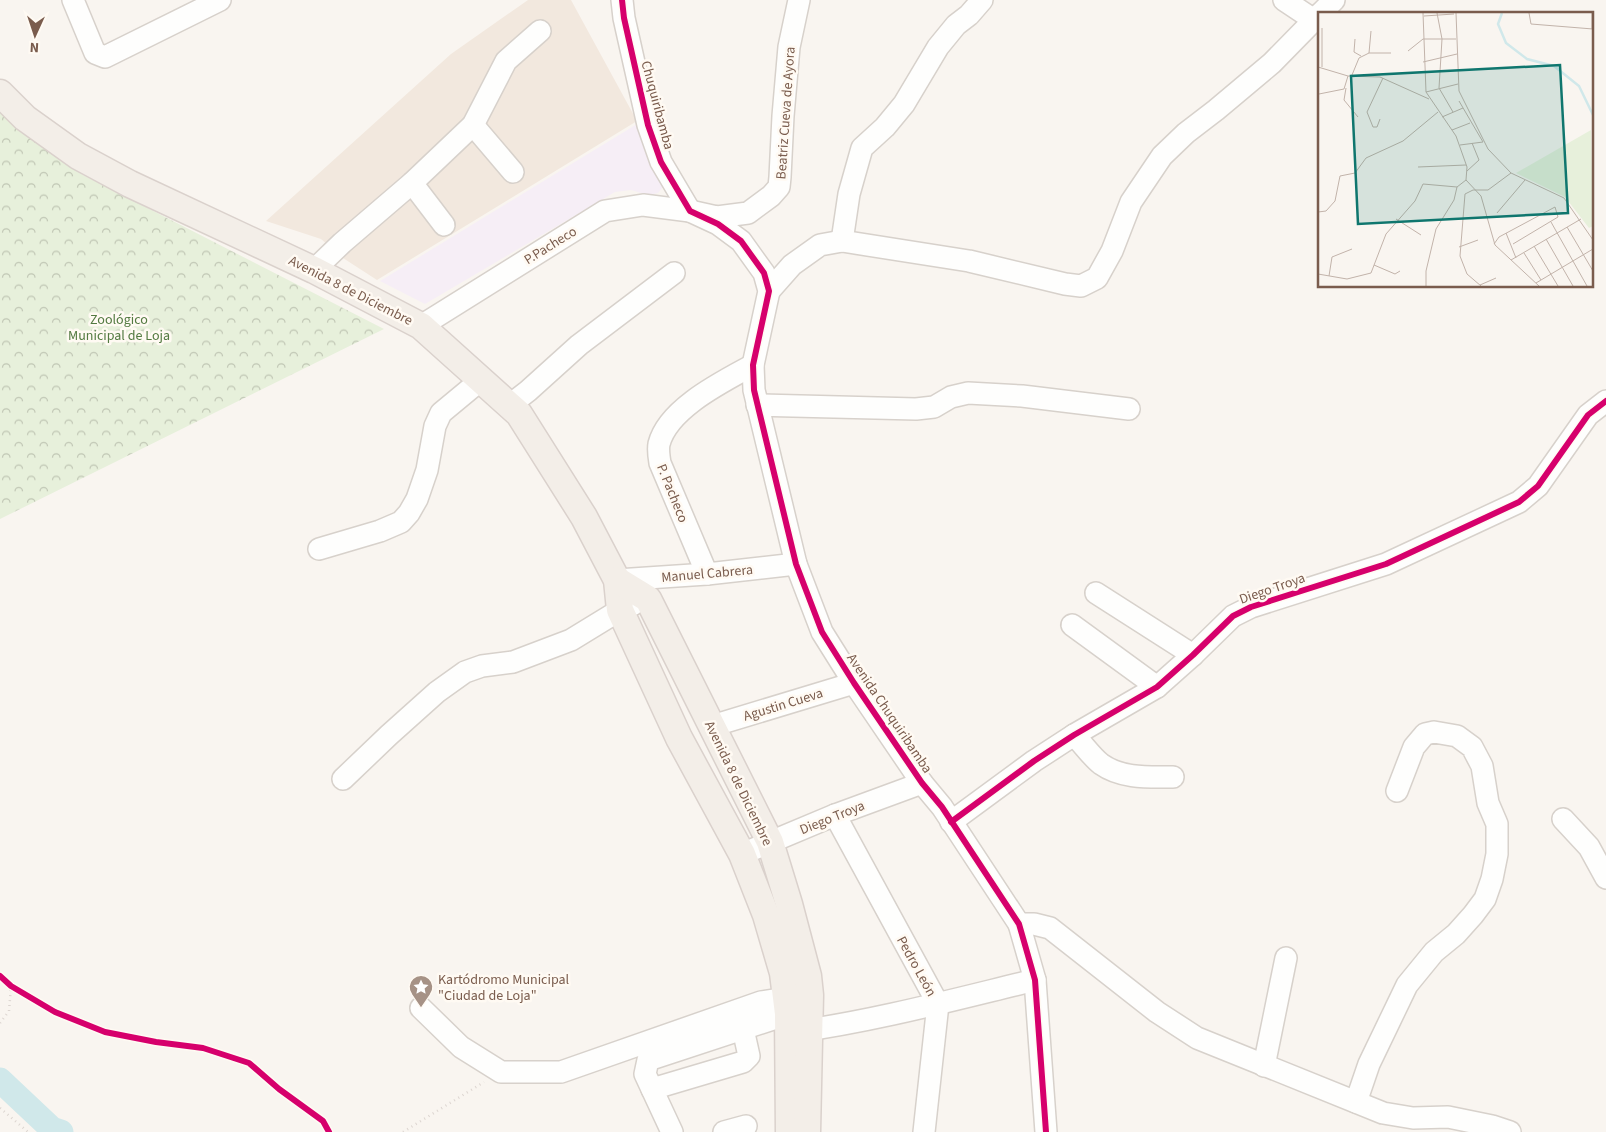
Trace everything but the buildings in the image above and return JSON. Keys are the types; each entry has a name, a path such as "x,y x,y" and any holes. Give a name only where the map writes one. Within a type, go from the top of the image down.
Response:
{"main road":[{"name":"Avenida 8 de Diciembre","path":"0,93 25,118 78,156 130,184 314,270 421,326 520,414 574,500 617,580 620,610 679,738 742,854 766,915 783,973 799,1013 807,1132"},
{"path":"617,580 648,599"},
{"name":"Avenida 8 de Diciembre","path":"648,599 770,842 800,944 808,976 799,1013 789,1132"}],"street":[{"path":"73,0 95,53 99,56 105,56 220,0"},
{"name":"Chuquiribamba","path":"622,0 624,18 648,124 661,162 690,210"},
{"name":"Beatriz Cueva de Ayora","path":"690,210 716,217 748,213 771,196 779,187 789,46 799,0"},
{"path":"842,241 849,194 862,148 885,127 904,104 938,47 982,0"},
{"path":"769,292 792,264 820,245 842,241 969,262 1065,284 1081,286 1097,278 1112,251 1131,202 1162,156 1186,133 1272,62 1318,16 1284,0"},
{"path":"1322,12 1334,0"},
{"path":"314,270 342,243 412,183 473,125 506,62 540,31"},
{"path":"473,125 513,172"},
{"path":"412,183 444,225"},
{"name":"P.Pacheco","path":"421,326 605,211 643,204 690,210"},
{"path":"690,210 718,224 741,241 764,273 769,292"},
{"path":"510,405 579,345 674,272"},
{"name":"Avenida Chuquiribamba","path":"769,292 753,365 754,390 796,564 822,632 854,683 951,822 1019,924 1035,980 1046,1132"},
{"name":"P. Pacheco","path":"707,574 660,463 659,444 676,416 722,382 753,365"},
{"path":"319,549 380,531 401,522 417,499 427,470 435,426 442,413 482,379"},
{"path":"757,405 916,409 934,407 951,397 968,393 1022,396 1129,409"},
{"name":"Diego Troya","path":"951,822 1034,761 1074,735 1157,688 1233,616 1251,608 1386,564 1519,502 1538,486 1588,415 1606,401"},
{"name":"Manuel Cabrera","path":"617,580 707,574 796,564"},
{"path":"1096,593 1193,655"},
{"path":"343,779 430,698 465,672 482,666 513,662 571,640 620,610 648,599"},
{"path":"1072,625 1157,688"},
{"name":"Agustin Cueva","path":"712,726 854,683"},
{"path":"1356,1102 1370,1064 1407,985 1434,952 1456,934 1485,899 1492,879 1497,854 1497,824 1488,803 1482,766 1472,747 1457,736 1434,732 1425,734 1414,747 1397,791"},
{"path":"1074,735 1101,764 1119,772 1137,777 1173,777"},
{"name":"Diego Troya","path":"742,854 835,815 922,783"},
{"name":"Pedro León","path":"835,815 938,1004 924,1132"},
{"path":"1562,819 1589,848 1606,878"},
{"path":"1019,924 1034,924 1050,928 1157,1012 1197,1038 1383,1113 1413,1118 1448,1117 1492,1126 1510,1132"},
{"path":"1264,1066 1286,958"},
{"path":"672,1132 645,1074 648,1060 742,1029 799,1013 938,1004 1035,980"},
{"path":"421,1008 461,1047 501,1072 561,1072 761,1002 799,1013"},
{"path":"652,1089 743,1062 748,1056 742,1029"},
{"path":"724,1132 746,1126"}],"path":[{"path":"0,976 10,986 55,1012 105,1032 156,1042 203,1048 249,1063 279,1089 323,1121 329,1132"},
{"path":"0,1023 9,1011 10,986"},
{"path":"403,1132 501,1072"},
{"path":"0,1108 28,1132"}],"shaded area":[{"path":"528,0 571,0 637,121 377,280 343,258 321,239 266,221 451,54"},
{"path":"637,124 659,172 663,187 658,193 648,195 631,190 615,192 425,304 380,281"}],"green space":[{"name":"Zoológico Municipal de Loja","path":"0,109 14,123 83,175 384,329 0,519"}],"waterway":[{"path":"0,1080 52,1129 61,1132"}],"cycle path":[{"path":"622,0 624,18 648,125 661,162 690,211 718,224 741,241 764,273 769,291 753,365 754,390 796,564 822,632 854,683 922,783 942,807 1019,924 1035,980 1046,1132"},
{"path":"951,822 1034,761 1074,735 1157,687 1233,616 1251,607 1386,564 1519,502 1538,486 1588,415 1606,401"},
{"path":"0,976 11,986 55,1012 105,1032 156,1042 203,1048 249,1063 279,1089 323,1121 329,1132"}],"place":[{"name":"Kartódromo Municipal \"Ciudad de Loja\"","path":"421,1008"}]}
